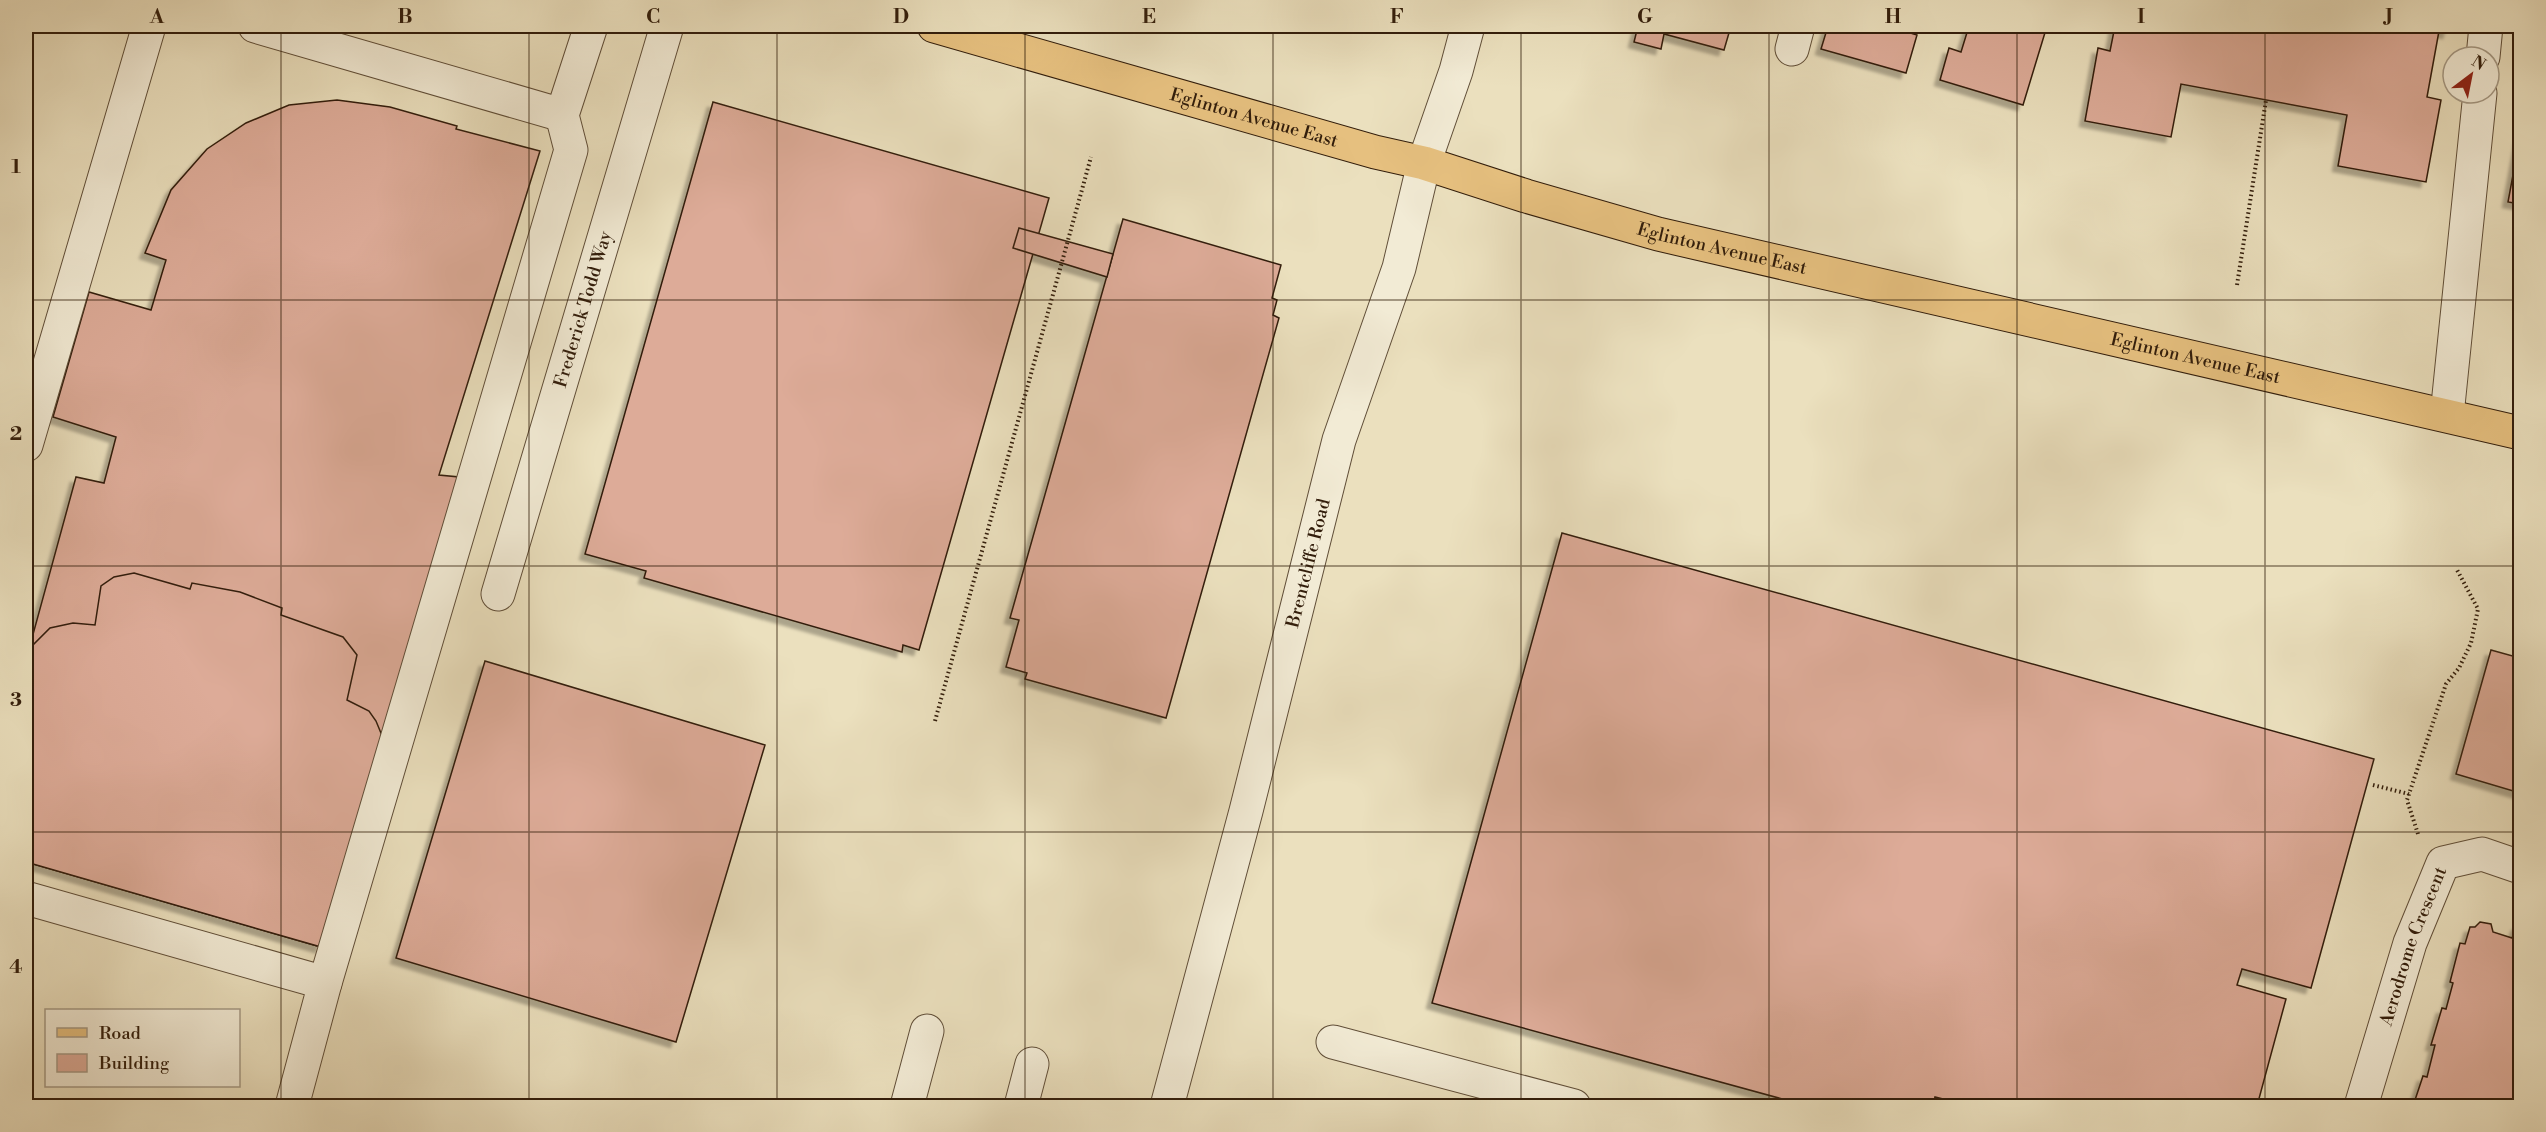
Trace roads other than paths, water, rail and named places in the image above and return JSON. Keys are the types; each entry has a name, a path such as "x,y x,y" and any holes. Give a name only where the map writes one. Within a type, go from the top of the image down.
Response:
{"main road":[{"name":"Eglinton Avenue East","path":"934,26 1375,152 1424,163 1526,196 1658,234 2520,433"}],"street":[{"path":"26,445 149,26"},
{"path":"255,26 562,115"},
{"path":"292,1107 326,982 571,150 562,115 591,26"},
{"name":"Frederick Todd Way","path":"498,594 667,26"},
{"name":"Brentcliffe Road","path":"1167,1107 1246,812 1339,440 1399,268 1424,163 1456,71 1468,26"},
{"path":"2484,45 2486,26"},
{"path":"2447,416 2479,105"},
{"name":"Aerodrome Crescent","path":"2361,1107 2410,944 2444,863 2482,854 2520,867"},
{"path":"26,898 326,982"},
{"path":"907,1107 927,1031"},
{"path":"1334,1042 1574,1107"},
{"path":"1021,1107 1032,1064"}]}
